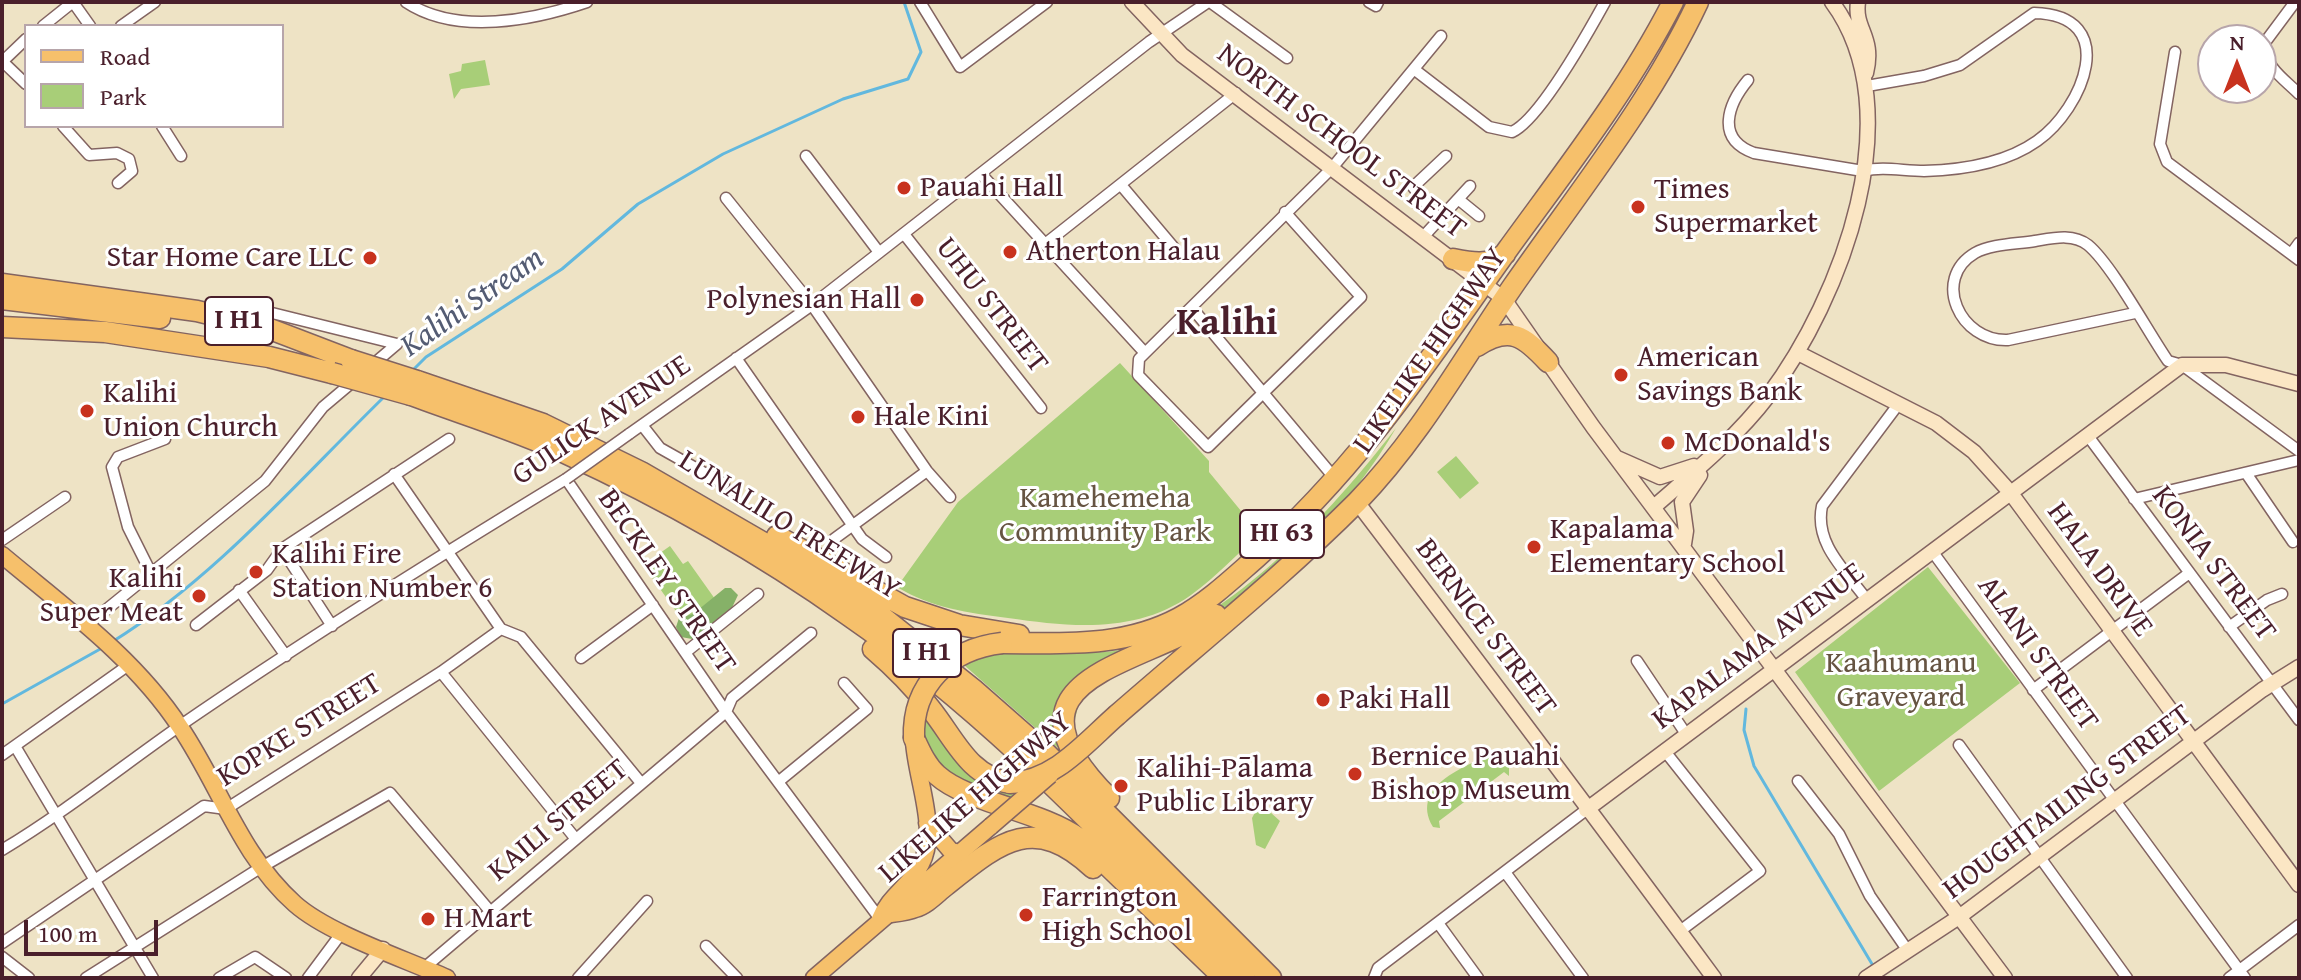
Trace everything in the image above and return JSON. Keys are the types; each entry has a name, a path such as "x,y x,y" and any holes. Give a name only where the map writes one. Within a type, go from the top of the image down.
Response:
{"highway":[{"name":"LIKELIKE HIGHWAY","path":"914,738 917,705 939,670 973,649 1002,643 1089,643 1138,634 1179,618 1201,604 1271,545 1337,481 1399,403 1607,111 1646,53 1673,2"},
{"name":"LIKELIKE HIGHWAY","path":"1056,769 1357,502 1387,467 1477,346 1504,299 1653,86 1698,2"},
{"path":"1653,86 1668,72 1713,2"},
{"path":"1453,259 1483,263 1493,262 1505,254"},
{"path":"2,273 122,299"},
{"name":"I H1","path":"2,284 197,311 270,329 351,360"},
{"path":"2,299 213,326 351,360"},
{"path":"2,316 105,332"},
{"name":"I H1","path":"2,327 105,332 269,357 332,373 414,388"},
{"path":"1477,346 1504,335 1520,336 1528,340 1548,362"},
{"name":"LUNALILO FREEWAY","path":"351,360 562,451 662,500 778,569 874,634 989,726 1245,978"},
{"name":"LUNALILO FREEWAY","path":"414,388 543,424 641,472 826,579 880,615 973,689 1047,754 1271,978"},
{"path":"641,472 794,544 905,607 935,618 985,630 1044,637 1094,639 1138,634"},
{"path":"1175,883 1120,808 1083,767 1067,734 1065,721 1071,698 1094,673 1206,622 1313,542"},
{"path":"778,569 818,607 891,665 931,709 976,769 997,781 1010,783 1023,782 1056,769"},
{"path":"914,738 930,768 946,782 1056,824 1080,839 1224,978"},
{"path":"886,915 918,907 1000,845 1037,836 1078,854 1195,951"}],"main road":[{"path":"2,555 125,660 180,726 260,868 298,907 447,978"},
{"name":"LIKELIKE HIGHWAY","path":"886,915 887,900 920,865 926,850 926,822 914,738"},
{"name":"LIKELIKE HIGHWAY","path":"886,915 1056,769"},
{"path":"926,822 951,851 961,853"},
{"name":"HI 63","path":"814,978 886,915"}],"street":[{"path":"46,24 73,2 89,24"},
{"path":"124,24 155,2"},
{"path":"406,2 443,17 490,21 557,12 587,2"},
{"path":"920,2 960,67 1047,2"},
{"name":"NORTH SCHOOL STREET","path":"1132,2 1160,34 1504,299 1617,458 2005,978"},
{"path":"1209,2 1287,58"},
{"name":"GULICK AVENUE","path":"2,850 59,815 180,726 286,656 446,551 566,479 812,305 1160,34 1209,2"},
{"path":"1369,2 1376,6 1378,2"},
{"path":"1415,70 1489,127 1512,132 1526,123 1583,41 1605,2"},
{"path":"1832,2 1854,37 1866,81"},
{"path":"1655,506 1712,457 1767,397 1798,353 1846,249 1863,171 1868,123 1866,81 1871,52 1859,18 1858,2"},
{"path":"2295,2 2263,45 2266,60 2275,73 2299,94"},
{"path":"1748,80 1729,111 1730,132 1740,147 1754,153 1863,171 1878,167 1926,171 1980,164 2036,142 2073,104 2086,69 2086,49 2082,36 2066,19 2034,13 1960,65 1924,76 1866,81"},
{"path":"1285,212 1361,297 1208,447 1138,375 1137,363 1285,212 1332,168 1441,36"},
{"path":"24,41 2,61 24,82"},
{"path":"2175,52 2160,144 2167,162 2295,257 2299,243"},
{"path":"1045,244 1236,93"},
{"path":"65,128 89,155 117,153 129,159 132,171 118,183"},
{"path":"163,128 181,156"},
{"path":"806,156 878,251"},
{"path":"1439,220 1413,187 1446,156"},
{"path":"981,174 1145,353"},
{"path":"1121,185 1175,249"},
{"path":"1423,237 1470,186"},
{"path":"726,198 812,305 927,471 950,497"},
{"path":"1458,199 1479,216"},
{"name":"UHU STREET","path":"904,234 1041,408"},
{"path":"2135,313 2008,340 1991,339 1970,329 1962,318 1955,301 1956,280 1963,263 1984,249 2055,238 2077,239 2103,261 2168,361 2182,365 2226,365 2299,384"},
{"path":"1192,308 1337,481"},
{"path":"90,629 151,573 265,481 323,407 397,344 268,312"},
{"name":"HALA DRIVE","path":"1798,353 1897,406 1936,423 1974,452 2010,492 2299,885"},
{"path":"736,358 862,539 886,557"},
{"path":"2182,365 2299,451"},
{"name":"KAPALAMA AVENUE","path":"1374,978 1378,968 1664,750 2182,365"},
{"path":"1867,600 1823,541 1819,522 1822,506 1897,406"},
{"path":"642,425 660,448 724,484"},
{"name":"KONIA STREET","path":"2088,436 2299,720"},
{"path":"151,573 128,527 112,467 118,457 165,439"},
{"path":"196,625 267,570 282,549 449,439"},
{"path":"1617,458 1660,477 1685,471 1712,457"},
{"path":"1684,544 1686,531 1682,502 1712,457"},
{"path":"2134,499 2299,460"},
{"path":"834,539 927,471"},
{"path":"2246,473 2293,542"},
{"path":"394,474 501,629 521,637 641,783"},
{"name":"BECKLEY STREET","path":"566,479 726,712 778,782 886,915"},
{"path":"2,540 65,497"},
{"name":"BERNICE STREET","path":"1357,502 1518,711 1586,810 1714,978"},
{"path":"282,549 332,626"},
{"name":"ALANI STREET","path":"1932,551 2242,974"},
{"path":"2033,690 2188,574"},
{"path":"239,590 286,656"},
{"path":"686,652 758,594"},
{"path":"2229,627 2282,594"},
{"path":"581,658 653,605"},
{"name":"KOPKE STREET","path":"2,943 204,806 226,809 441,672 501,629"},
{"name":"BECKLEY STREET","path":"726,712 732,698 811,633"},
{"path":"2,755 125,660"},
{"path":"1637,661 1686,734"},
{"name":"HOUGHTAILING STREET","path":"1866,978 1959,917 2272,683 2299,667"},
{"path":"441,672 575,838"},
{"path":"778,782 867,709 844,683"},
{"name":"KAILI STREET","path":"424,968 726,712"},
{"path":"1959,745 2127,978"},
{"path":"15,746 59,815 91,880 153,978"},
{"path":"1664,750 1760,871 1680,931"},
{"path":"1798,781 1839,834 1870,896 1908,951"},
{"path":"86,978 260,868 390,793 489,910"},
{"path":"1505,872 1583,978"},
{"path":"578,978 647,901"},
{"path":"1438,923 1478,978"},
{"path":"2229,978 2242,974 2299,925"},
{"path":"308,978 343,931"},
{"path":"706,946 737,978"},
{"path":"359,978 383,949"},
{"path":"2,957 29,978"},
{"path":"219,978 255,957 286,978"}],"green space":[{"path":"485,60 490,85 461,89 454,99 449,74 461,71 462,64"},
{"name":"Kamehemeha Community Park","path":"1120,363 1209,461 1209,472 1260,534 1191,595 1170,608 1126,622 1055,624 979,614 937,605 897,587 958,502"},
{"path":"1396,428 1379,456 1338,509 1264,582 1195,630 1084,683 1066,755 964,665 981,657 1018,651 1114,651 1154,640 1194,621 1271,565 1307,531"},
{"path":"1456,456 1479,483 1460,499 1437,472"},
{"path":"670,546 683,564 688,561 715,599 683,621 643,565"},
{"name":"Kaahumanu Graveyard","path":"1928,567 2020,683 1879,791 1795,672"},
{"path":"725,588 731,588 738,595 729,614 692,639 681,637 676,627 679,618 693,614"},
{"path":"927,712 964,763 1020,791 1009,803 934,765 922,731"},
{"path":"1499,751 1509,762 1509,776 1504,772 1439,821 1440,828 1433,827 1428,812 1429,799 1436,787 1459,769"},
{"path":"1260,803 1280,821 1265,849 1256,845 1252,818"}],"waterway":[{"name":"Kalihi Stream","path":"411,372 426,357 562,269 638,204 723,154 843,99 908,79 921,52 904,2"},
{"name":"Kalihi Stream","path":"112,642 150,617 221,558 385,396"},
{"name":"Kalihi Stream","path":"2,704 102,648"},
{"path":"1746,709 1744,730 1754,766 1872,964"}],"place":[{"name":"Pauahi Hall","path":"904,188"},
{"name":"Times Supermarket","path":"1638,207"},
{"name":"Atherton Halau","path":"1010,252"},
{"name":"Star Home Care LLC","path":"370,258"},
{"name":"Polynesian Hall","path":"917,300"},
{"name":"American Savings Bank","path":"1621,375"},
{"name":"Kalihi Union Church","path":"87,411"},
{"name":"Hale Kini","path":"858,417"},
{"name":"McDonald's","path":"1668,443"},
{"name":"Kapalama Elementary School","path":"1534,547"},
{"name":"Kalihi Fire Station Number 6","path":"256,572"},
{"name":"Kalihi Super Meat","path":"199,596"},
{"name":"Paki Hall","path":"1323,700"},
{"name":"Bernice Pauahi Bishop Museum","path":"1355,774"},
{"name":"Kalihi-Pālama Public Library","path":"1121,786"},
{"name":"Farrington High School","path":"1026,915"},
{"name":"H Mart","path":"428,919"}],"district":[{"name":"Kalihi","path":"1227,324"}]}
